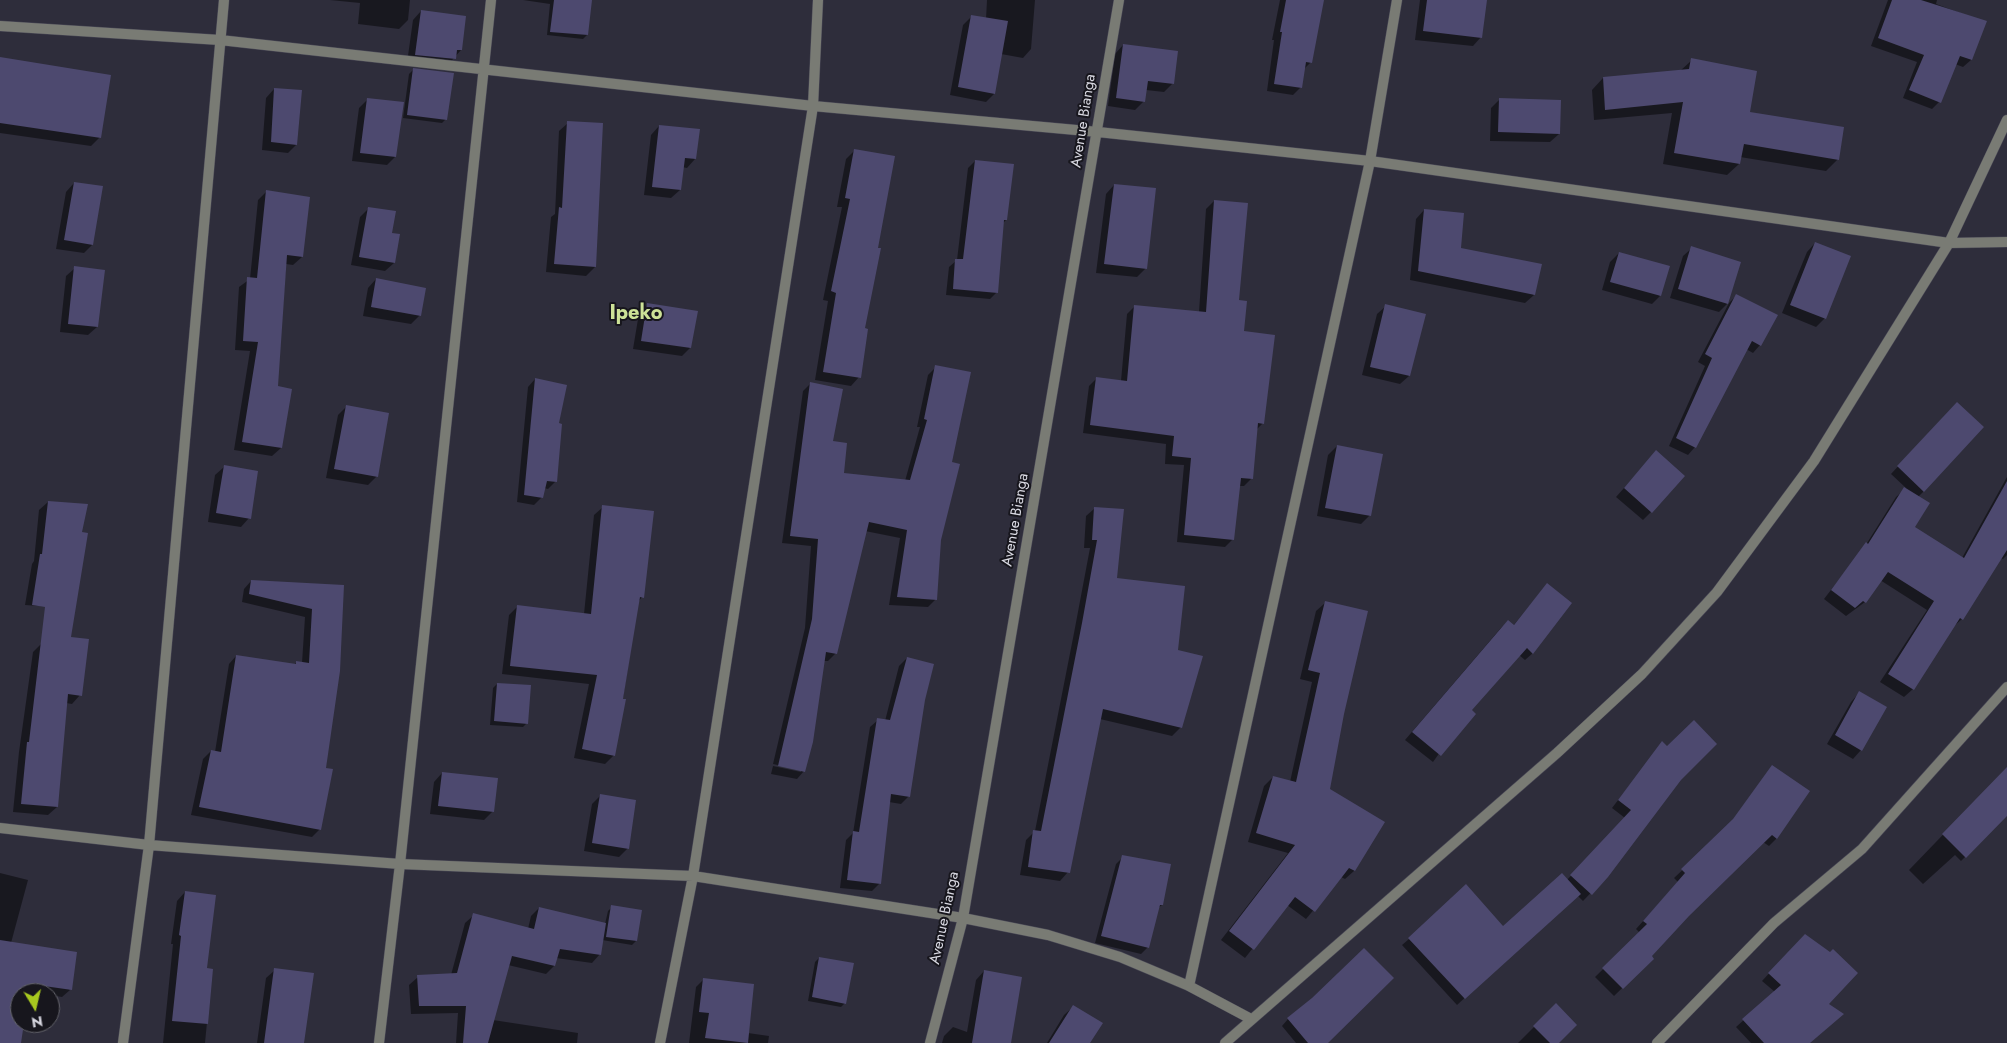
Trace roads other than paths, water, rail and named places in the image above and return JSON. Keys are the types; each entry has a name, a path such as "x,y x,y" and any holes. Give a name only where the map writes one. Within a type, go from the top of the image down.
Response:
{"street":[{"path":"123,1043 149,845 224,0"},
{"path":"379,1043 400,864 490,0"},
{"path":"660,1043 693,876 813,106 818,0"},
{"name":"Avenue Bianga","path":"930,1043 963,918 1119,0"},
{"path":"1189,986 1370,161 1397,0"},
{"path":"0,26 220,40 813,106 1098,132 1370,161 1949,242 2007,242"},
{"path":"1225,1043 1557,753 1642,674 1717,592 1814,461 1949,242 2007,120"},
{"path":"1657,1043 1774,923 1862,849 2007,687"},
{"path":"0,828 149,845 400,864 693,876 963,918 1048,935 1112,954 1189,986 1251,1019"}],"district":[{"name":"Ipeko","path":"636,314"}]}
